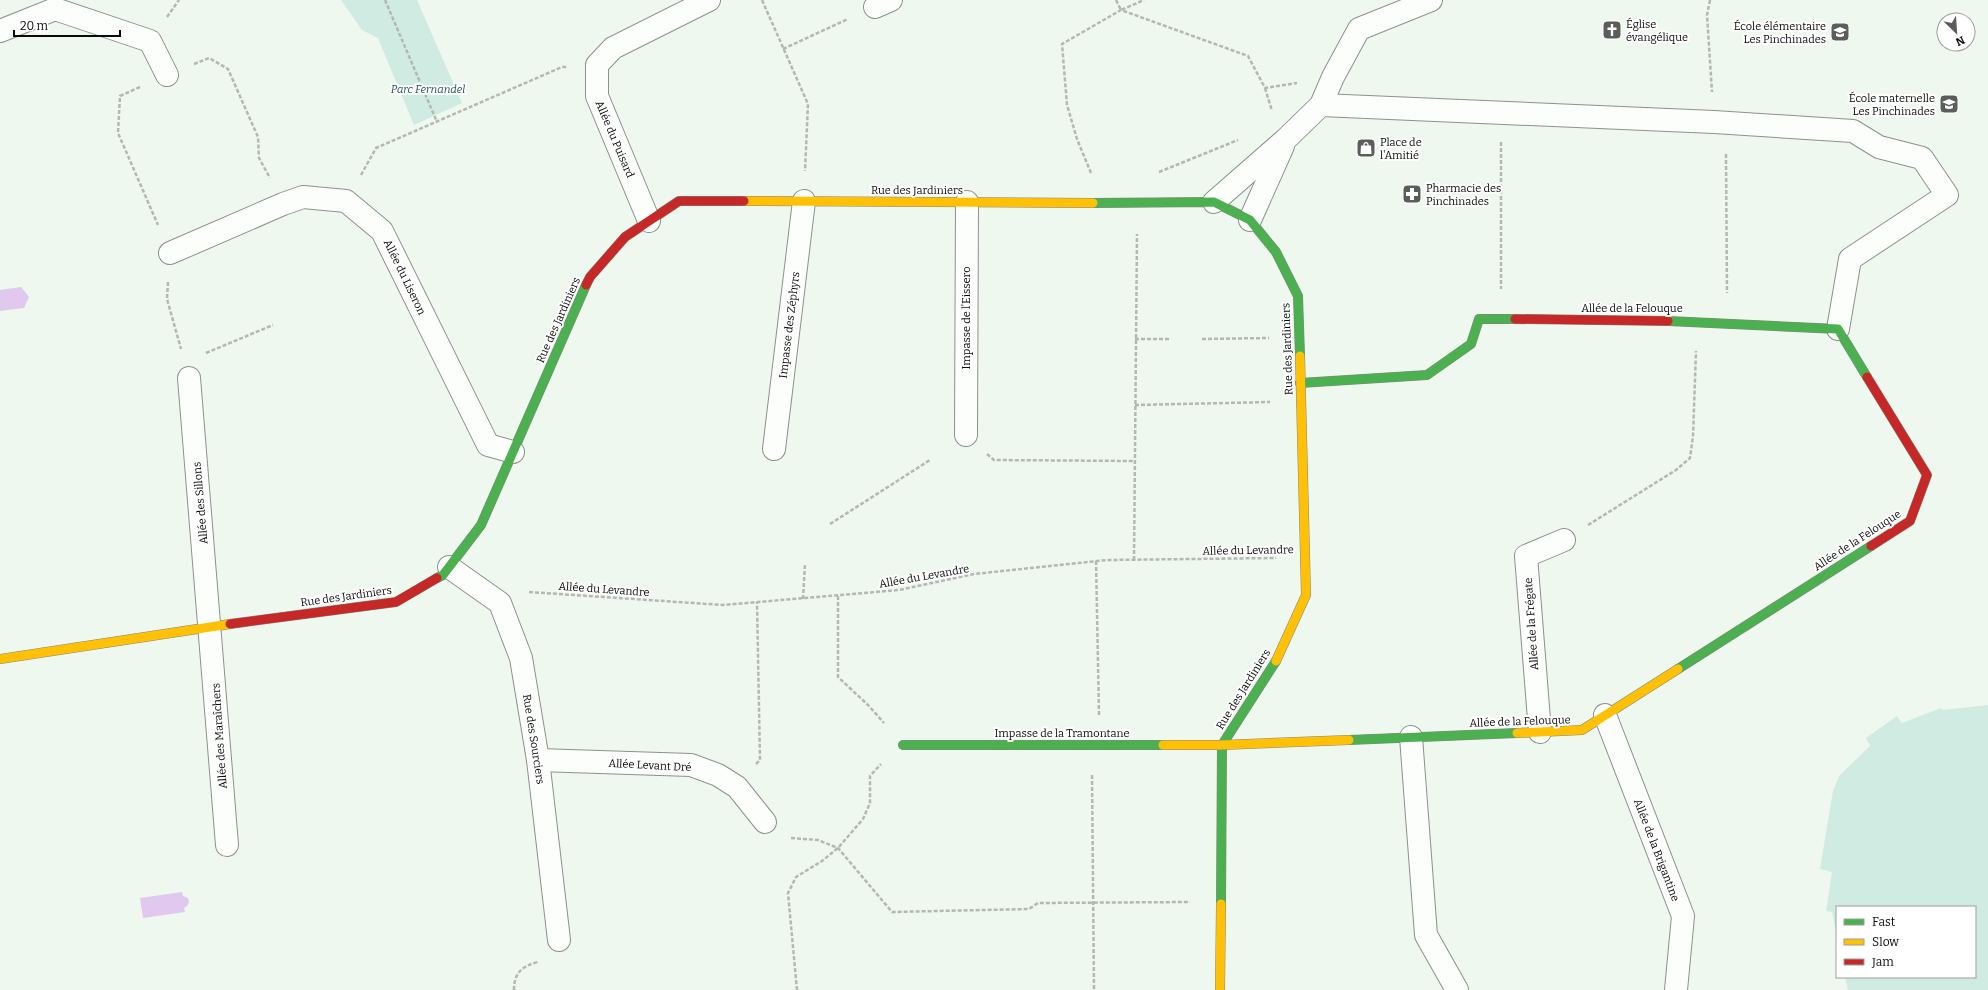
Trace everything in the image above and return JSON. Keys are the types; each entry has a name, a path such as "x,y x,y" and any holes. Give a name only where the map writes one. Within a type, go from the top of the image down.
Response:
{"street":[{"path":"598,65 613,48 709,0"},
{"path":"1214,202 1286,139 1321,105 1333,77 1359,29 1431,0"},
{"path":"0,31 55,9 150,41 166,75"},
{"name":"Allée du Puisard","path":"598,65 597,96 649,221"},
{"path":"1321,105 1720,122 1853,131 1879,146 1922,158 1947,195 1850,259 1838,329"},
{"path":"1250,220 1286,139"},
{"path":"170,253 283,204 303,197 346,201"},
{"name":"Allée du Liseron","path":"346,201 382,231 488,445 513,452"},
{"name":"Rue des Jardiniers","path":"0,659 210,627 396,602 443,575 481,524 590,277 625,237 679,201 1214,202 1250,220 1276,252 1298,296 1306,596 1276,660 1222,745 1220,990"},
{"name":"Impasse des Zéphyrs","path":"774,449 804,202"},
{"name":"Impasse de l’Eissero","path":"966,435 967,202"},
{"name":"Allée de la Felouque","path":"1222,745 1582,730 1910,521 1927,475 1838,329 1697,321 1479,320 1471,344 1426,375 1300,383"},
{"name":"Allée des Sillons","path":"187,370 210,627"},
{"name":"Allée de la Frégate","path":"1540,732 1526,556 1564,540"},
{"path":"449,567 500,603"},
{"name":"Rue des Sourciers","path":"500,603 521,658 538,760 559,940"},
{"name":"Allée des Maraîchers","path":"210,627 227,845"},
{"name":"Allée de la Brigantine","path":"1605,715 1683,916 1676,990"},
{"path":"1411,737 1426,936 1457,990"},
{"name":"Impasse de la Tramontane","path":"903,745 1222,745"},
{"name":"Allée Levant Dré","path":"538,760 692,765 718,775 737,787 765,822"}],"path":[{"path":"384,0 437,122"},
{"path":"762,0 808,104 804,202"},
{"path":"1116,0 1121,10 1248,56 1265,88 1274,117"},
{"path":"1093,179 1077,139 1068,105 1062,44 1121,10 1144,0"},
{"path":"1710,0 1707,15 1720,122 1728,323"},
{"path":"783,49 883,4"},
{"path":"273,325 187,370 167,300 170,253 118,133 120,96 166,75 209,58 228,69 258,137 259,158 283,204"},
{"path":"346,201 376,148 562,67 598,65"},
{"path":"1265,88 1333,77"},
{"path":"1500,112 1501,320"},
{"path":"1154,174 1241,138"},
{"path":"1134,560 1137,203"},
{"path":"1564,540 1676,470 1690,458 1694,418 1697,321"},
{"path":"1202,339 1299,338"},
{"path":"1135,339 1170,339"},
{"path":"1135,405 1301,401"},
{"path":"966,435 994,460 1134,461"},
{"path":"830,524 930,460"},
{"name":"Allée du Levandre","path":"500,603 526,592 723,605 899,590 974,574 1096,561 1305,558"},
{"path":"1094,990 1093,904 1096,745 1096,561"},
{"path":"803,599 805,564"},
{"path":"797,990 788,893 796,877 822,862 838,848 863,819 870,803 870,776 903,745 868,705 838,677 838,596"},
{"path":"737,787 760,760 757,602"},
{"path":"765,822 792,839 818,840 838,848 892,912 1029,909 1038,903 1093,904 1221,901"},
{"path":"514,990 514,978 521,969 536,962 555,959 562,949 559,940"}],"green space":[{"name":"Parc Fernandel","path":"341,0 417,0 462,103 414,125 378,38 362,30"},
{"path":"1988,705 1988,990 1848,990 1845,978 1976,978 1976,906 1836,906 1836,931 1832,912 1826,911 1832,872 1820,869 1833,791 1839,776 1870,746 1866,738 1897,716 1902,723 1941,708 1943,710"}],"shaded area":[{"path":"21,287 29,297 24,308 0,311 0,290"},
{"path":"182,892 183,896 188,898 189,902 184,908 185,912 143,918 140,898"}],"traffic: fast":[{"path":"1093,203 1214,202 1250,220 1276,252 1298,296 1300,356"},
{"path":"437,578 443,575 481,525 586,285"},
{"path":"1300,383 1427,375 1471,344 1479,319 1515,319"},
{"path":"1668,321 1838,329 1867,377"},
{"path":"1678,669 1871,546"},
{"path":"1221,904 1222,745 1276,661"},
{"path":"1349,740 1517,733"},
{"path":"903,745 1163,745"}],"traffic: slow":[{"path":"744,201 1093,203"},
{"path":"1276,661 1306,595 1300,356"},
{"path":"0,659 230,624"},
{"path":"1517,733 1582,730 1678,669"},
{"path":"1163,745 1222,745 1349,740"},
{"path":"1220,990 1221,904"}],"traffic: jam":[{"path":"586,285 590,277 625,237 679,201 744,201"},
{"path":"1515,319 1668,321"},
{"path":"1867,377 1927,475 1910,521 1871,546"},
{"path":"230,624 396,602 437,578"}],"place":[{"name":"Église évangélique","path":"1612,30"},
{"name":"École élémentaire Les Pinchinades","path":"1840,32"},
{"name":"École maternelle Les Pinchinades","path":"1949,104"},
{"name":"Place de l'Amitié","path":"1366,148"},
{"name":"Pharmacie des Pinchinades","path":"1412,194"}]}
